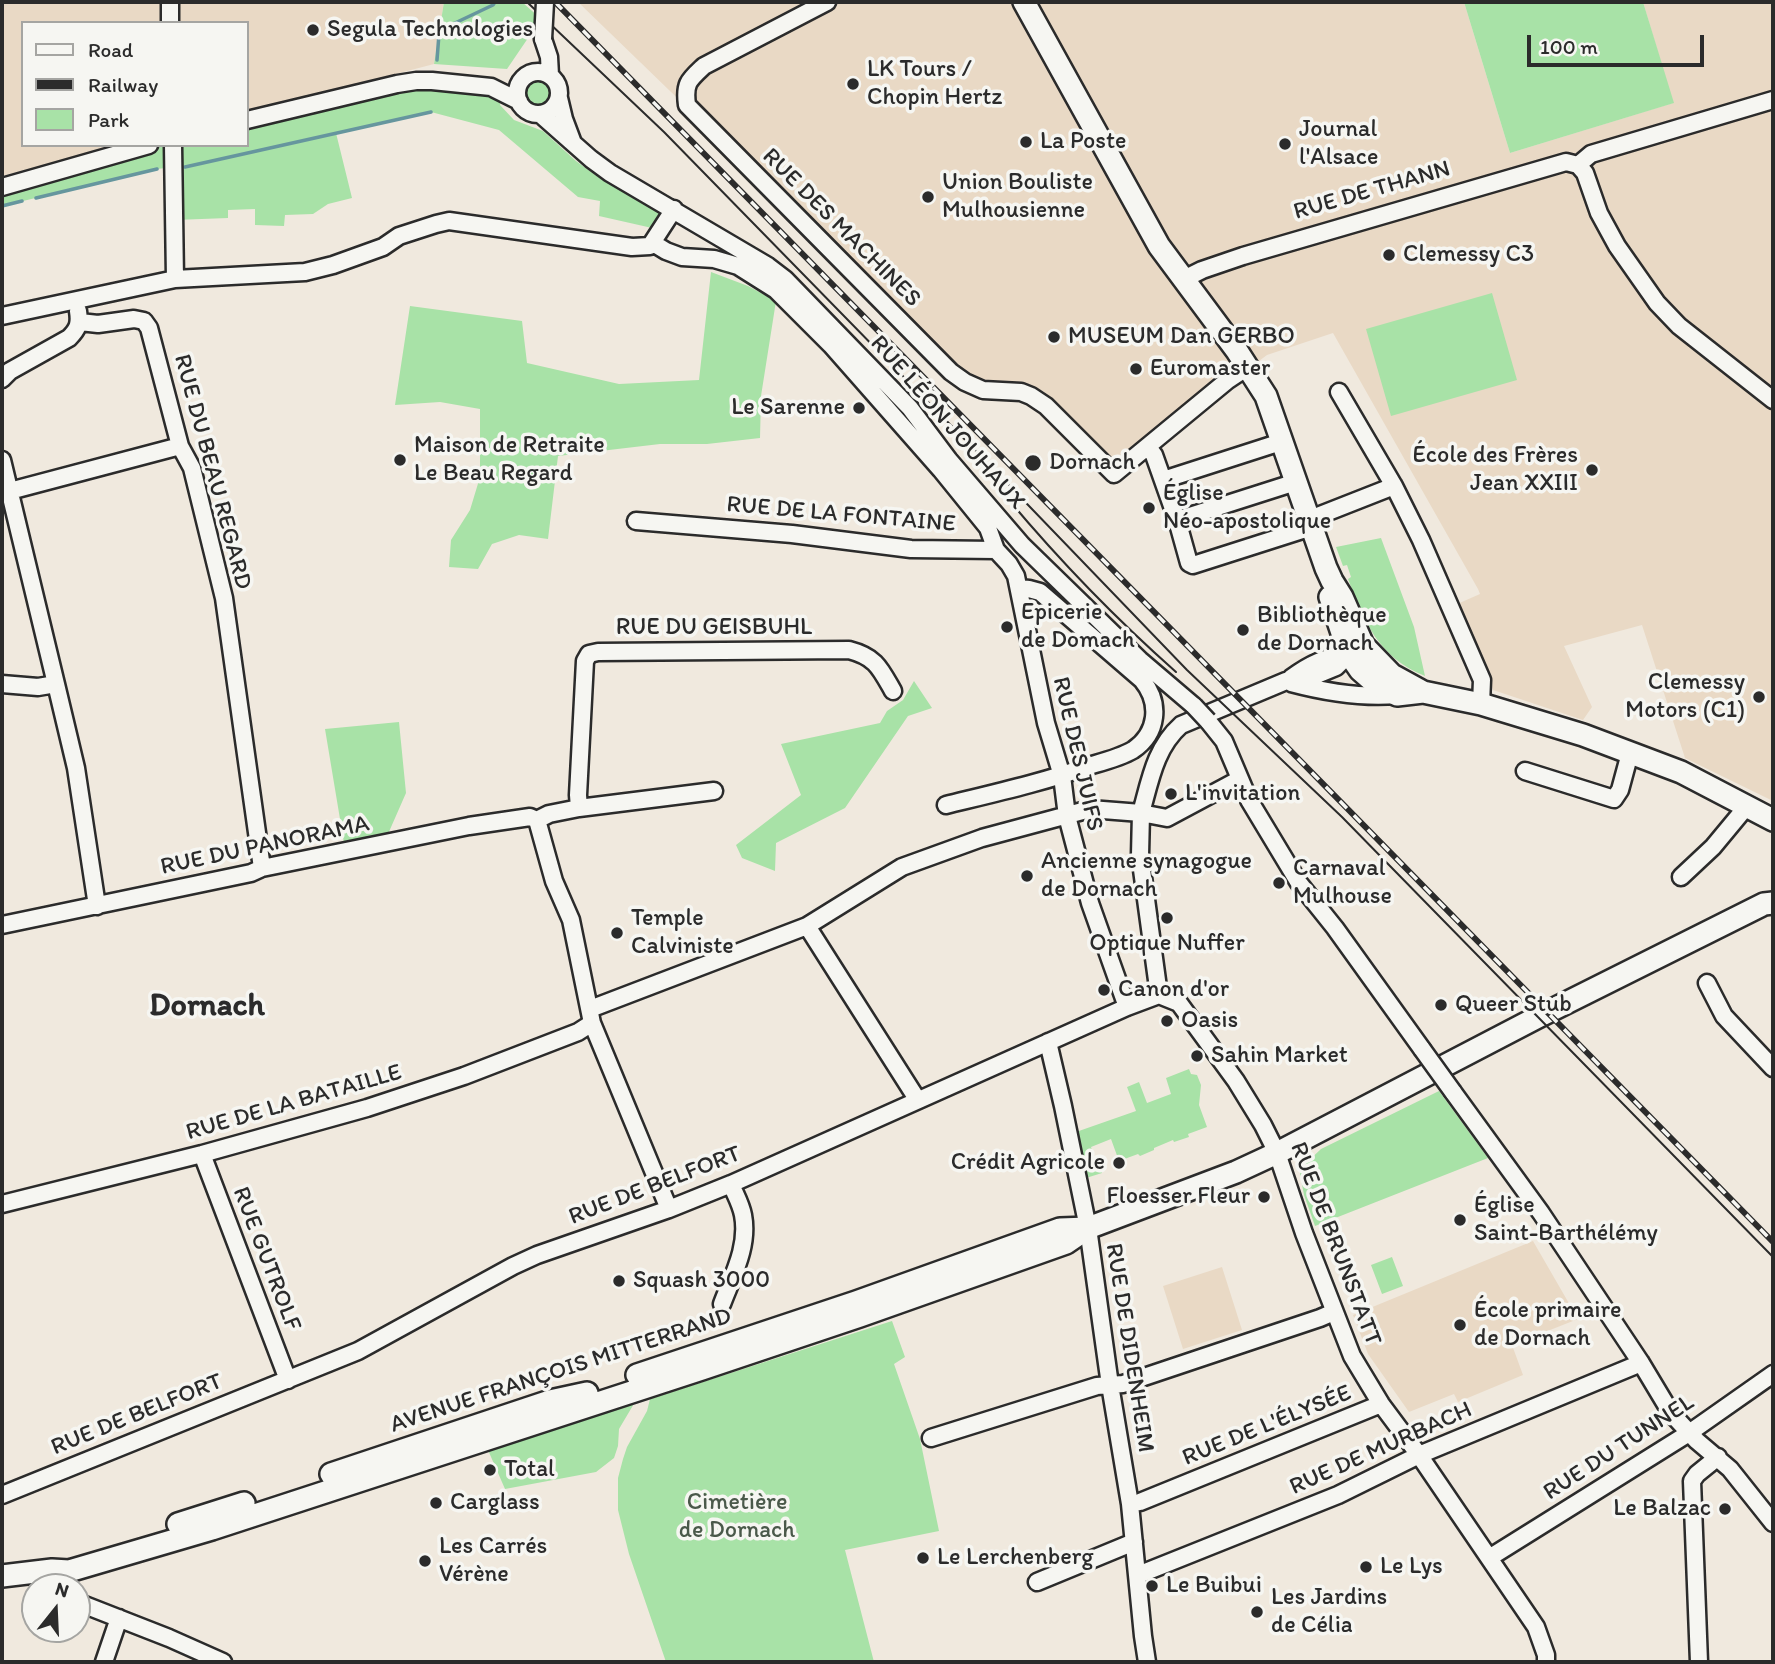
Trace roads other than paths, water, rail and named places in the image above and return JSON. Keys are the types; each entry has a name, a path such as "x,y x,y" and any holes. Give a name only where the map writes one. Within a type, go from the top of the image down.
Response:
{"main road":[{"path":"1024,2 1159,246 1249,366 1266,396 1332,581 1342,597 1360,670 1376,684 1397,695 1423,692"},
{"path":"1356,649 1392,675 1423,692 1481,704 1583,734 1681,772 1773,820"},
{"name":"AVENUE FRANÇOIS MITTERRAND","path":"61,1573 212,1529 702,1369 1066,1243 1088,1228 1236,1172 1277,1153 1770,898"},
{"name":"AVENUE FRANÇOIS MITTERRAND","path":"2,1576 21,1576"}],"street":[{"path":"170,2 170,21"},
{"path":"519,101 517,88 527,75 543,39 545,2"},
{"name":"RUE DES MACHINES","path":"827,2 704,66 690,79 685,89 687,105 951,372 983,390 1021,392 1031,396 1055,414 1114,474 1148,447"},
{"path":"543,39 549,57 550,75"},
{"path":"491,87 527,75 543,72 550,75 558,85 564,119 574,145"},
{"path":"248,120 416,80 450,81 491,87 519,101 527,111 540,114 552,109 559,98"},
{"path":"1773,100 1591,154 1578,165 1585,173 1600,213 1617,246 1657,303 1679,326 1773,400"},
{"name":"RUE LÉON JOUHAUX","path":"540,114 610,173 674,209 785,279 910,408 957,470 1022,545 1140,660 1208,720 1224,741 1249,800 1299,883 1335,928 1541,1213 1671,1413 1689,1433 1730,1468 1773,1523"},
{"path":"2,186 142,147"},
{"path":"173,147 175,279"},
{"name":"RUE DE THANN","path":"1184,279 1243,256 1566,162 1578,165"},
{"path":"2,316 175,279 305,272 333,265 383,247 399,236 449,221 646,247 653,243 674,209"},
{"path":"653,243 682,257 714,259 738,266 776,290 831,345 941,470 988,528 996,550 1016,576 1019,588 1040,592 1142,680 1150,690 1155,712 1152,729 1134,749 1062,776 946,805"},
{"path":"2,379 10,371 69,338 76,331 80,322 76,300"},
{"name":"RUE DU BEAU REGARD","path":"80,322 98,324 134,319 145,321 149,328 180,446 192,468 224,598 262,868"},
{"path":"1249,366 1228,380 1148,447 1154,455 1163,480 1189,563 1193,565 1311,523 1394,486"},
{"path":"1339,392 1394,486 1421,540 1482,680 1481,704"},
{"path":"1163,480 1281,442"},
{"path":"5,492 180,446"},
{"path":"2,460 5,492 76,768 97,906"},
{"path":"1177,520 1296,482"},
{"name":"RUE DE LA FONTAINE","path":"636,520 792,534 911,549 996,550"},
{"name":"RUE DES JUIFS","path":"1019,588 1046,723 1062,776 1067,816 1090,903 1127,1007"},
{"path":"1159,995 1140,855 1141,813 1161,749 1181,725 1286,681 1314,676 1336,667 1356,649"},
{"name":"RUE DU GEISBUHL","path":"579,808 584,661 589,654 849,650 864,654 878,664 893,691"},
{"path":"1286,681 1309,688 1373,697 1397,695"},
{"path":"2,684 38,687 56,684"},
{"path":"1525,771 1614,799 1620,790 1630,753"},
{"path":"1141,813 1167,818 1240,779"},
{"name":"RUE DU PANORAMA","path":"2,925 469,826 530,817 537,820 549,814 579,808 714,790"},
{"path":"1681,877 1713,847 1747,806"},
{"name":"RUE DE LA BATAILLE","path":"2,1203 202,1154 367,1108 464,1076 578,1032 591,1016 807,926 902,867 982,838 1090,809 1141,813"},
{"path":"537,820 554,881 570,920 591,1016 669,1209"},
{"path":"807,926 917,1099"},
{"path":"1707,983 1724,1016 1773,1068"},
{"name":"RUE DE BELFORT","path":"2,1494 358,1351 537,1255 669,1209 731,1184 917,1099 1159,995"},
{"name":"RUE DE BRUNSTATT","path":"1159,995 1179,1003 1236,1080 1263,1125 1277,1153 1352,1356 1381,1404 1536,1627 1546,1662"},
{"name":"RUE DE DIDENHEIM","path":"1048,1042 1088,1228 1130,1504 1147,1662"},
{"name":"RUE GUTROLF","path":"202,1154 288,1380"},
{"path":"722,1304 742,1253 745,1232 743,1212 731,1184"},
{"path":"931,1438 1097,1386 1123,1384 1334,1312"},
{"name":"RUE DE MURBACH","path":"1138,1575 1338,1494 1419,1455 1641,1363"},
{"name":"RUE DU TUNNEL","path":"1489,1558 1689,1433 1773,1374"},
{"name":"RUE DE L'ÉLYSÉE","path":"1130,1504 1381,1404"},
{"path":"1699,1662 1692,1481 1696,1474 1718,1457"},
{"path":"1037,1582 1134,1542"},
{"path":"91,1607 223,1662"},
{"path":"104,1662 119,1618"}],"waterway":[{"path":"437,60 439,34 495,2"},
{"path":"185,167 431,112"},
{"path":"36,198 157,169"},
{"path":"2,206 22,201"}],"tram line":[{"path":"527,2 664,132 1187,670 1342,817 1773,1257"},
{"path":"1008,499 1089,589 1176,672"}],"railway":[{"path":"555,2 1773,1242"}],"place":[{"name":"Segula Technologies","path":"313,30"},
{"name":"LK Tours / Chopin Hertz","path":"853,84"},
{"name":"La Poste","path":"1026,142"},
{"name":"Journal l'Alsace","path":"1285,144"},
{"name":"Union Bouliste Mulhousienne","path":"928,197"},
{"name":"Clemessy C3","path":"1389,255"},
{"name":"MUSEUM Dan GERBO","path":"1054,337"},
{"name":"Euromaster","path":"1136,369"},
{"name":"Le Sarenne","path":"859,408"},
{"name":"Maison de Retraite Le Beau Regard","path":"400,460"},
{"name":"Dornach","path":"1033,463"},
{"name":"École des Frères Jean XXIII","path":"1592,470"},
{"name":"Église Néo-apostolique","path":"1149,508"},
{"name":"Epicerie de Domach","path":"1007,627"},
{"name":"Bibliothèque de Dornach","path":"1243,630"},
{"name":"Clemessy Motors (C1)","path":"1759,697"},
{"name":"L'invitation","path":"1171,794"},
{"name":"Ancienne synagogue de Dornach","path":"1027,876"},
{"name":"Carnaval Mulhouse","path":"1279,883"},
{"name":"Optique Nuffer","path":"1167,918"},
{"name":"Temple Calviniste","path":"617,933"},
{"name":"Canon d'or","path":"1104,990"},
{"name":"Queer Stub","path":"1441,1005"},
{"name":"Oasis","path":"1167,1021"},
{"name":"Sahin Market","path":"1197,1056"},
{"name":"Crédit Agricole","path":"1119,1163"},
{"name":"Floesser Fleur","path":"1264,1197"},
{"name":"Église Saint-Barthélémy","path":"1460,1220"},
{"name":"Squash 3000","path":"619,1281"},
{"name":"École primaire de Dornach","path":"1460,1325"},
{"name":"Total","path":"490,1470"},
{"name":"Carglass","path":"436,1503"},
{"name":"Le Balzac","path":"1725,1509"},
{"name":"Le Lerchenberg","path":"923,1558"},
{"name":"Les Carrés Vérène","path":"425,1561"},
{"name":"Le Lys","path":"1366,1567"},
{"name":"Le Buibui","path":"1152,1586"},
{"name":"Les Jardins de Célia","path":"1257,1612"}],"district":[{"name":"Dornach","path":"207,1007"}],"park label":[{"name":"Cimetière de Dornach","path":"737,1517"}]}
